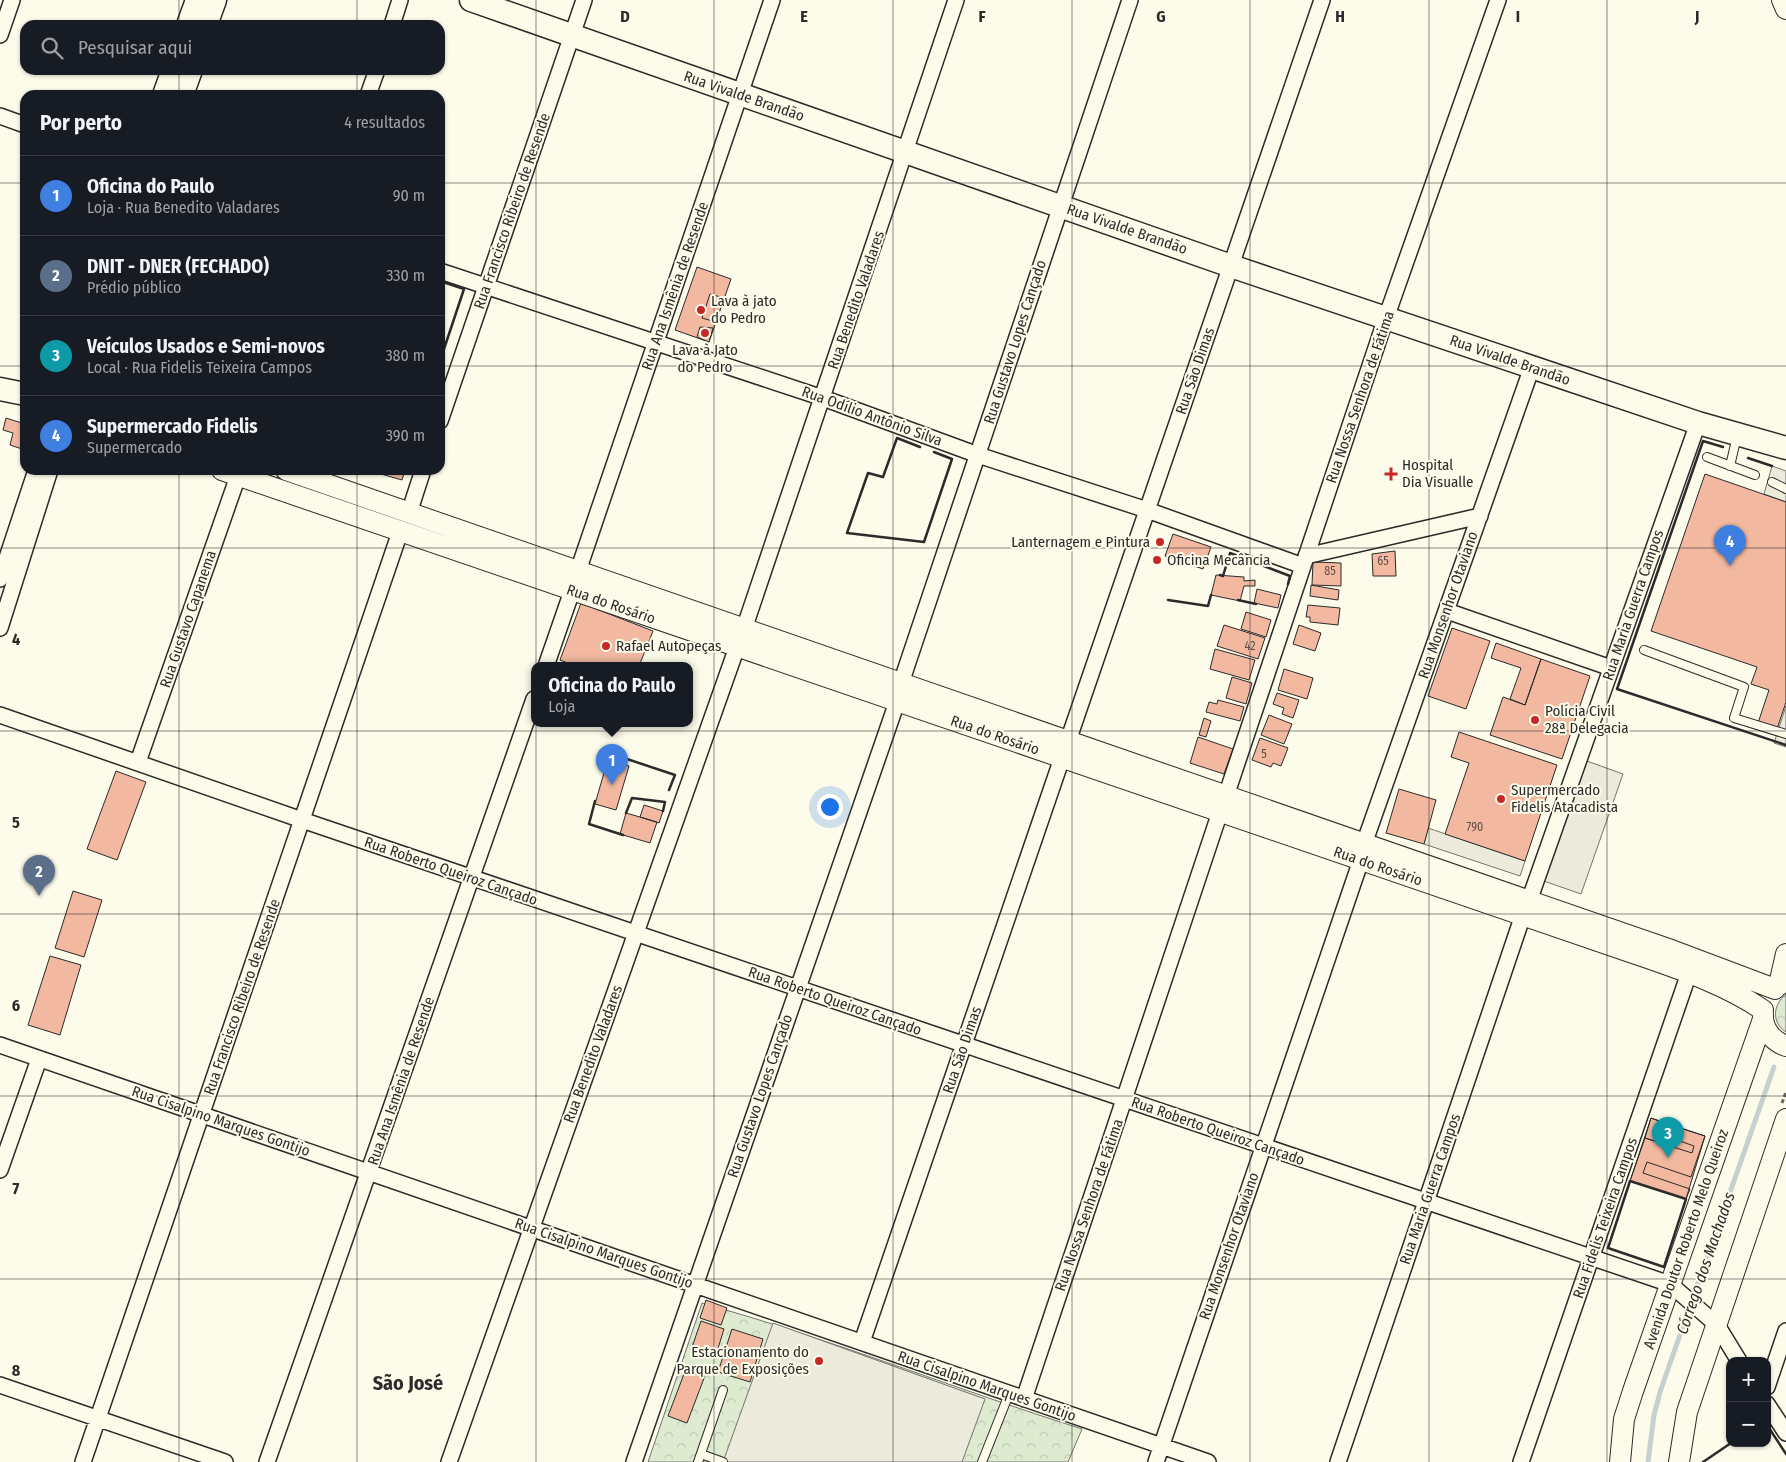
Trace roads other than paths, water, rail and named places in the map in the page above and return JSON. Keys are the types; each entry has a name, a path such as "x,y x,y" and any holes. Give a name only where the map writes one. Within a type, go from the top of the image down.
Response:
{"main road":[{"path":"190,20 197,0"},
{"path":"208,20 215,0"},
{"name":"Rua Vivalde Brandão","path":"471,0 1231,266 1698,423 1786,448"},
{"path":"1782,0 1786,9"},
{"path":"166,90 171,75"},
{"path":"184,90 188,75"},
{"path":"0,389 20,393"},
{"name":"Rua do Rosário","path":"236,475 572,591 741,638 1526,908 1780,986"},
{"name":"Rua do Rosário","path":"300,475 578,571 741,638"},
{"name":"Rua do Rosário","path":"1526,908 1689,973 1751,1001 1763,1014"},
{"path":"1780,986 1786,954"},
{"name":"Avenida Doutor Roberto Melo Queiroz","path":"1620,1462 1624,1419 1677,1290 1769,994 1780,986"},
{"path":"1763,1014 1772,1038 1786,1046"},
{"path":"1679,1462 1687,1412 1786,1119"}],"street":[{"path":"0,35 12,0"},
{"path":"394,20 400,0"},
{"name":"Rua Francisco Ribeiro de Resende","path":"445,406 584,0"},
{"name":"Rua Ana Ismênia de Resende","path":"578,571 772,0"},
{"name":"Rua Benedito Valadares","path":"449,1462 741,638 956,0"},
{"name":"Rua Gustavo Lopes Cançado","path":"634,1462 899,692 1130,0"},
{"name":"Rua São Dimas","path":"862,1342 1322,0"},
{"name":"Rua Nossa Senhora de Fátima","path":"1024,1399 1492,1"},
{"path":"370,90 374,75"},
{"path":"0,116 20,123"},
{"name":"Rua Odílio Antônio Silva","path":"445,273 823,398 978,455 1305,561"},
{"name":"Rua Monsenhor Otaviano","path":"1156,1462 1362,852 1532,367"},
{"name":"Rua Maria Guerra Campos","path":"1338,1462 1526,908 1698,423"},
{"path":"0,579 34,475"},
{"path":"0,628 48,475"},
{"name":"Rua Gustavo Capanema","path":"138,762 229,475"},
{"path":"409,513 421,475"},
{"path":"1305,561 1480,516"},
{"name":"Rua Francisco Ribeiro de Resende","path":"83,1462 400,532"},
{"path":"547,662 572,591"},
{"path":"1446,611 1611,668"},
{"name":"Rua Ana Ismênia de Resende","path":"267,1462 531,708"},
{"name":"Rua Roberto Queiroz Cançado","path":"0,715 472,878 1426,1201 1677,1290"},
{"name":"Rua Fidelis Teixeira Campos","path":"1520,1462 1689,973"},
{"name":"Rua Cisalpino Marques Gontijo","path":"0,1045 1208,1462"},
{"path":"0,1170 39,1059"},
{"path":"1677,1290 1717,1325 1737,1357"},
{"path":"1771,1375 1786,1331"},
{"path":"0,1385 225,1462"},
{"path":"1771,1410 1786,1434"}],"lane":[{"path":"1730,466 1738,434"},
{"path":"1707,457 1755,475"},
{"path":"1772,482 1785,488 1786,478"},
{"path":"1644,650 1744,687 1734,718 1786,734"},
{"path":"723,1390 699,1458 723,1462"},
{"path":"982,1462 1009,1394"}],"waterway":[{"name":"Córrego dos Machados","path":"1648,1462 1654,1415 1661,1389 1774,1067"}],"place":[{"name":"Lava à jato do Pedro","path":"701,310"},
{"name":"Lava à Jato do Pedro","path":"705,333"},
{"name":"Hospital Dia Visualle","path":"1391,474"},
{"name":"Lanternagem e Pintura","path":"1160,542"},
{"name":"Oficina Mecância","path":"1157,560"},
{"name":"Supermercado Fidelis","path":"1730,566"},
{"name":"Rafael Autopeças","path":"606,646"},
{"name":"Polícia Civil 28ª Delegacia","path":"1535,720"},
{"name":"Oficina do Paulo","path":"612,785"},
{"name":"Supermercado Fidelis Atacadista","path":"1501,799"},
{"name":"DNIT - DNER (FECHADO)","path":"39,896"},
{"name":"Veículos Usados e Semi-novos","path":"1668,1158"},
{"name":"Estacionamento do Parque de Exposições","path":"819,1361"}],"district":[{"name":"São José","path":"408,1383"}]}
